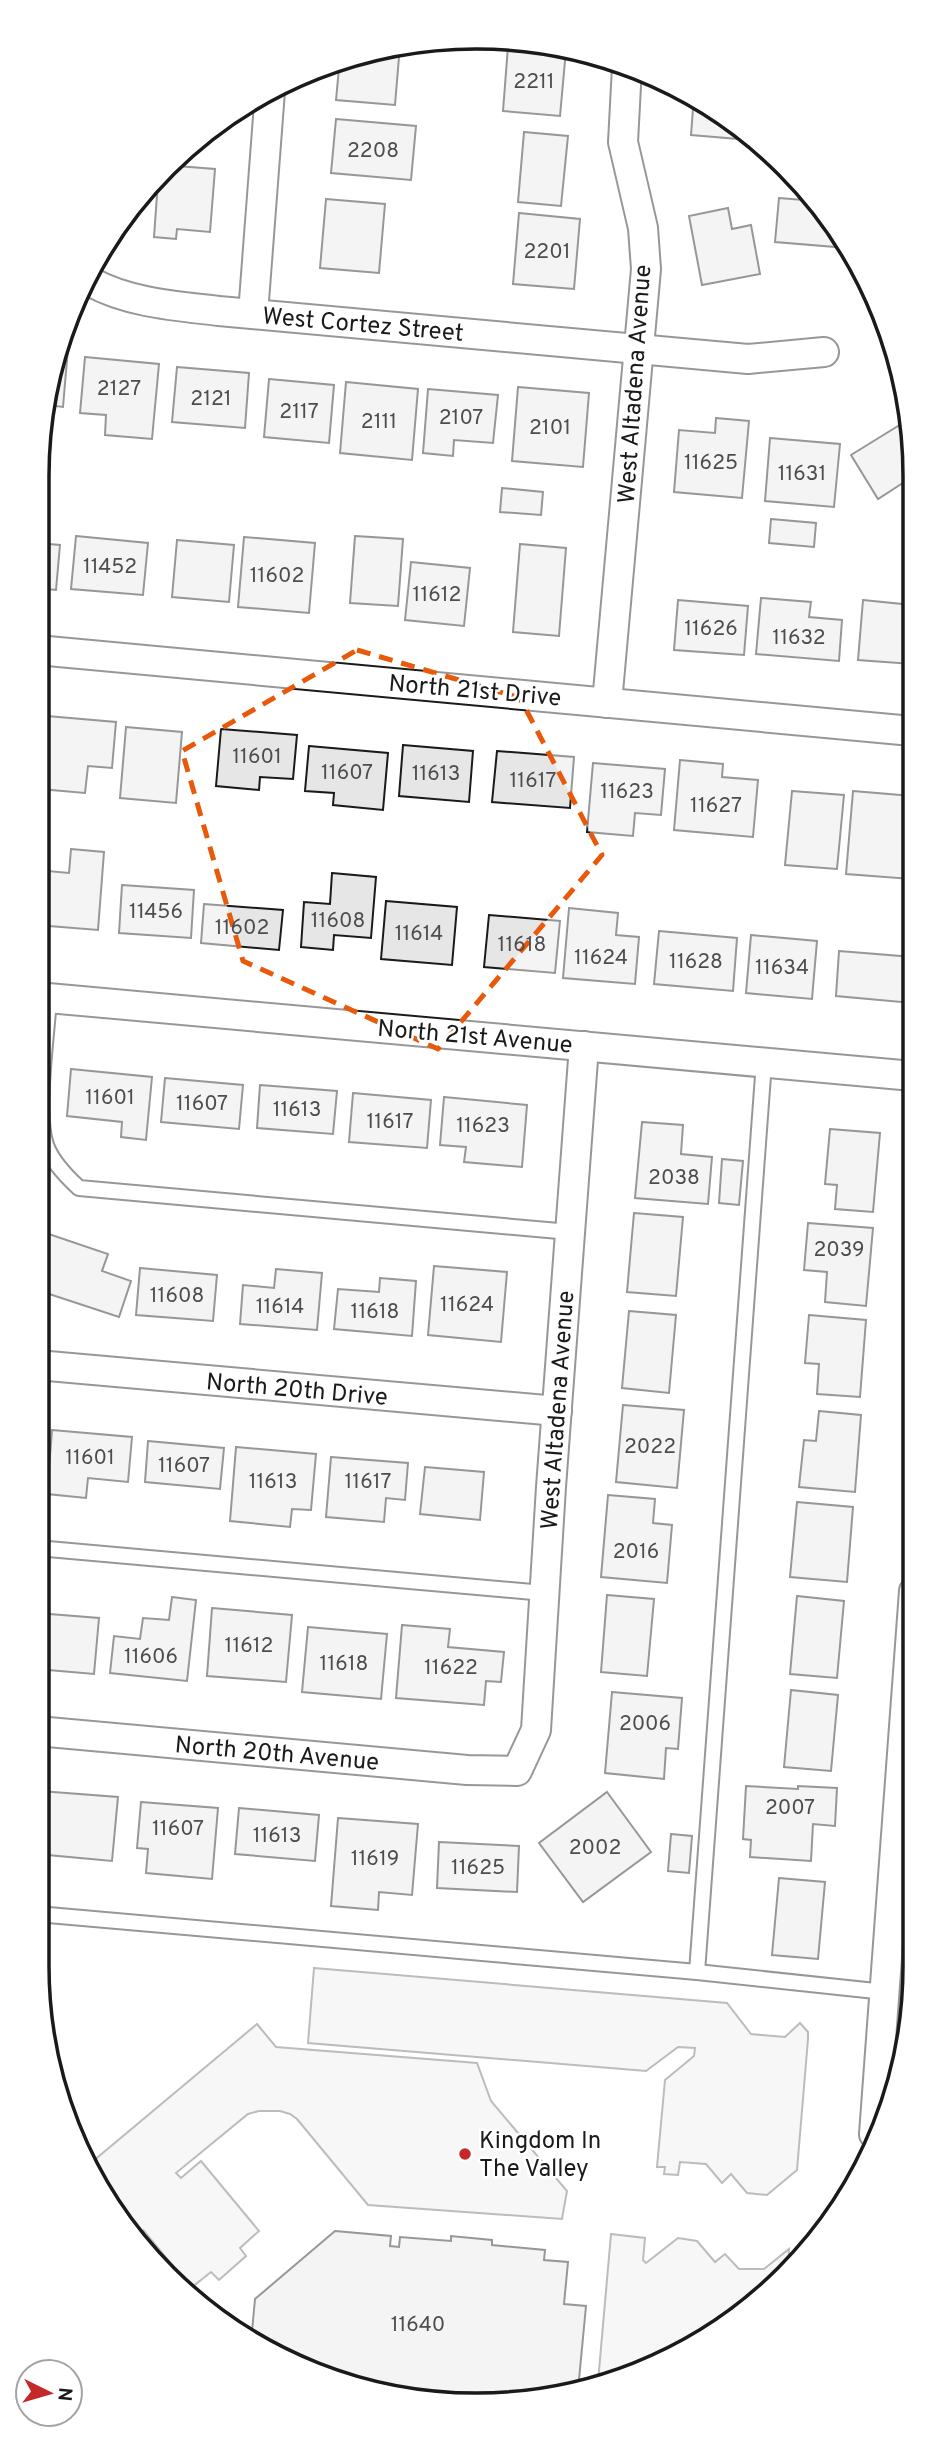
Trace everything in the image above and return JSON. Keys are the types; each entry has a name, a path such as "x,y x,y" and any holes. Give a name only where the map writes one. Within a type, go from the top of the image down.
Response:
{"street":[{"name":"West Altadena Avenue","path":"607,702 646,269 643,228 623,142 626,77"},
{"path":"253,314 269,103"},
{"name":"West Cortez Street","path":"95,284 106,290 166,304 253,314 748,359 824,352"},
{"name":"North 21st Drive","path":"49,651 903,730"},
{"name":"North 21st Avenue","path":"49,998 903,1075"},
{"name":"West Altadena Avenue","path":"517,1771 536,1730 584,1046"},
{"name":"North 20th Drive","path":"49,1366 557,1411"},
{"name":"North 20th Avenue","path":"49,1732 467,1770 517,1771"},
{"path":"875,2115 903,1743"}],"lane":[{"path":"696,1972 764,1062"},
{"path":"49,1149 65,1176 79,1188 570,1232"},
{"path":"49,1549 544,1593"},
{"path":"49,1915 696,1972 885,1992"}],"highlighted area":[{"path":"357,650 520,698 602,855 438,1049 243,961 182,751"}],"shaded area":[{"path":"314,1968 727,2003 751,2034 785,2037 800,2023 808,2032 808,2039 797,2170 767,2195 747,2193 731,2174 722,2183 706,2164 680,2162 678,2175 664,2174 665,2167 657,2167 665,2080 694,2056 695,2048 678,2047 646,2071 308,2043"},
{"path":"257,2024 276,2047 477,2063 491,2101 567,2191 562,2219 368,2205 297,2119 280,2111 259,2111 248,2114 176,2173 181,2178 201,2161 259,2231 240,2248 246,2256 219,2280 211,2272 193,2286 137,2226 95,2159"},
{"path":"611,2234 645,2238 643,2260 646,2263 678,2238 697,2241 715,2262 725,2254 739,2269 764,2269 789,2249 789,2257 758,2287 713,2321 665,2349 599,2374"}],"building":[{"path":"508,50 565,59 560,116 503,111"},
{"path":"399,57 395,105 336,100 339,72"},
{"path":"693,108 738,139 691,135"},
{"path":"336,119 416,126 411,180 331,173"},
{"path":"524,132 568,136 561,206 518,202"},
{"path":"182,166 215,169 210,232 177,229 176,239 154,237 157,192"},
{"path":"779,198 802,200 836,247 775,242"},
{"path":"326,199 385,204 379,273 320,268"},
{"path":"728,208 732,229 751,225 760,274 702,285 689,216"},
{"path":"519,213 580,219 574,289 513,284"},
{"path":"68,353 63,407 55,406"},
{"path":"85,357 159,364 152,439 105,435 106,415 80,413"},
{"path":"177,367 249,373 245,428 172,422"},
{"path":"269,379 334,385 329,443 264,437"},
{"path":"346,382 418,389 412,460 340,453"},
{"path":"518,387 589,393 583,467 512,461"},
{"path":"428,389 498,395 493,443 454,440 453,456 423,453"},
{"path":"716,418 749,421 742,498 674,492 679,430 715,433"},
{"path":"900,425 903,483 878,499 851,455"},
{"path":"770,438 840,444 834,507 765,501"},
{"path":"502,488 543,492 541,515 500,512"},
{"path":"771,519 816,523 814,547 769,543"},
{"path":"76,536 148,543 143,595 71,589"},
{"path":"355,536 403,539 398,606 350,603"},
{"path":"244,537 315,543 309,613 238,607"},
{"path":"177,540 234,545 229,602 172,597"},
{"path":"49,544 60,545 56,590 49,589"},
{"path":"520,544 566,548 559,636 513,632"},
{"path":"411,562 470,568 464,626 405,620"},
{"path":"761,598 811,602 809,617 842,620 839,661 756,654"},
{"path":"678,600 748,606 744,655 674,650"},
{"path":"863,600 903,604 903,663 858,660"},
{"path":"49,716 116,722 112,768 88,766 85,793 49,790"},
{"path":"126,727 182,732 176,803 120,798"},
{"path":"221,729 297,735 293,779 260,777 259,790 216,786"},
{"path":"403,745 473,751 469,802 399,796"},
{"path":"309,746 388,753 383,810 333,805 334,793 305,791"},
{"path":"497,751 574,757 570,808 492,802"},
{"path":"680,760 723,764 722,777 758,780 753,837 674,830"},
{"path":"593,763 665,769 661,815 635,813 633,836 587,832"},
{"path":"792,791 844,795 837,869 785,865"},
{"path":"853,791 903,795 903,878 846,874"},
{"path":"71,849 104,852 98,930 49,926 49,871 69,873"},
{"path":"332,873 376,877 371,938 334,935 333,950 301,947 304,902 330,904"},
{"path":"122,885 194,890 191,938 119,933"},
{"path":"386,901 457,907 452,965 381,959"},
{"path":"204,904 283,910 279,950 201,943"},
{"path":"569,908 618,913 616,935 639,937 635,984 563,978"},
{"path":"489,915 560,921 555,973 484,967"},
{"path":"659,931 737,938 733,991 654,984"},
{"path":"751,935 817,941 812,999 746,993"},
{"path":"839,951 903,956 903,1002 836,996"},
{"path":"71,1069 152,1077 146,1140 121,1137 122,1122 67,1116"},
{"path":"165,1078 243,1085 239,1129 161,1122"},
{"path":"260,1085 337,1091 333,1134 257,1128"},
{"path":"353,1093 431,1100 427,1148 349,1142"},
{"path":"444,1097 527,1105 522,1167 464,1162 466,1147 440,1145"},
{"path":"642,1122 683,1125 681,1154 712,1157 708,1204 635,1198"},
{"path":"830,1129 880,1133 873,1212 835,1209 837,1185 825,1184"},
{"path":"722,1159 743,1161 739,1205 719,1203"},
{"path":"634,1213 683,1217 676,1296 627,1292"},
{"path":"808,1223 873,1228 866,1306 825,1302 827,1272 804,1270"},
{"path":"49,1234 108,1254 102,1271 131,1281 119,1317 49,1294"},
{"path":"434,1266 507,1272 501,1342 428,1335"},
{"path":"140,1268 217,1275 213,1321 136,1315"},
{"path":"276,1269 322,1273 317,1330 240,1324 243,1285 274,1288"},
{"path":"380,1278 416,1281 412,1336 334,1329 338,1289 379,1292"},
{"path":"629,1311 676,1315 669,1393 622,1388"},
{"path":"809,1315 866,1320 860,1397 817,1394 819,1364 805,1363"},
{"path":"623,1405 684,1410 677,1488 616,1482"},
{"path":"819,1411 861,1415 855,1492 799,1487 804,1440 816,1441"},
{"path":"52,1430 132,1437 128,1482 88,1478 86,1498 49,1494"},
{"path":"148,1441 224,1448 220,1489 145,1482"},
{"path":"236,1447 316,1454 311,1510 292,1509 290,1527 230,1521"},
{"path":"331,1457 408,1463 405,1500 386,1498 384,1522 326,1517"},
{"path":"425,1467 484,1472 480,1520 420,1514"},
{"path":"608,1495 655,1499 653,1523 672,1525 667,1583 601,1577"},
{"path":"797,1502 853,1507 847,1582 790,1577"},
{"path":"607,1595 654,1599 647,1676 601,1672"},
{"path":"797,1596 844,1601 837,1678 790,1674"},
{"path":"172,1597 196,1600 187,1681 110,1673 114,1636 140,1639 143,1618 169,1620"},
{"path":"212,1608 292,1615 286,1682 207,1676"},
{"path":"49,1614 99,1618 94,1674 49,1670"},
{"path":"402,1625 450,1629 448,1647 504,1652 501,1682 486,1681 484,1705 396,1698"},
{"path":"308,1627 387,1634 381,1699 302,1692"},
{"path":"791,1690 838,1695 831,1771 784,1767"},
{"path":"612,1692 682,1698 678,1749 666,1748 664,1779 605,1773"},
{"path":"746,1786 837,1788 835,1826 813,1824 811,1861 750,1857 751,1840 743,1839"},
{"path":"49,1792 118,1797 112,1861 49,1855"},
{"path":"607,1792 651,1852 583,1902 539,1843"},
{"path":"141,1802 218,1808 212,1879 146,1873 148,1849 137,1848"},
{"path":"239,1808 319,1815 315,1861 235,1854"},
{"path":"338,1818 418,1824 412,1895 379,1892 378,1910 331,1906"},
{"path":"671,1834 692,1836 689,1873 668,1871"},
{"path":"439,1842 519,1846 517,1892 437,1888"},
{"path":"779,1878 825,1882 818,1959 772,1955"},
{"path":"335,2231 391,2236 390,2246 399,2247 400,2237 451,2241 451,2236 492,2240 492,2245 545,2250 544,2260 568,2262 564,2304 586,2306 579,2380 532,2389 476,2393 420,2389 365,2378 287,2349 252,2330 255,2299"}],"place":[{"name":"Kingdom In The Valley","path":"465,2154"}]}
